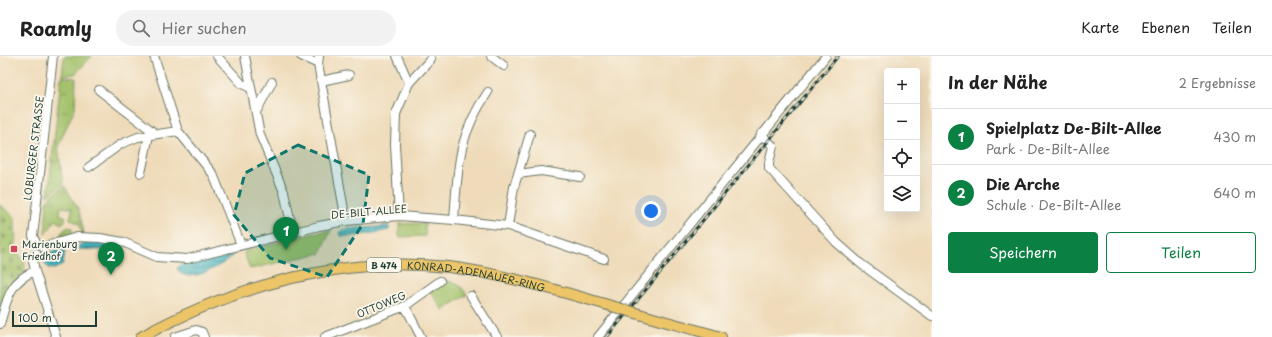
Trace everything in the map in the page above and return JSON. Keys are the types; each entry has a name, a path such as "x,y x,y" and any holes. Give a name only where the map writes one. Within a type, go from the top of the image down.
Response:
{"main road":[{"name":"KONRAD-ADENAUER-RING","path":"141,337 200,309 254,289 304,276 367,266 413,265 465,269 501,276 721,337"}],"street":[{"name":"LOBURGER STRASSE","path":"53,56 35,219 34,236 38,248 33,261 56,337"},
{"path":"154,56 178,131 213,174 241,245"},
{"path":"217,56 242,84 251,88"},
{"path":"246,56 260,135 284,192 293,232"},
{"path":"301,56 318,60 346,221"},
{"path":"397,56 409,83"},
{"path":"492,56 504,66"},
{"path":"598,337 761,134 826,56"},
{"path":"399,216 395,144 396,114 409,83 431,59"},
{"path":"321,81 349,75"},
{"path":"256,112 272,82"},
{"path":"99,90 153,135"},
{"path":"454,220 458,161 469,124 488,92"},
{"path":"89,167 121,144 138,136 178,131"},
{"path":"508,226 518,174 530,134"},
{"path":"761,134 774,146 769,162 769,168 836,242 861,264 932,316"},
{"path":"141,174 153,135"},
{"path":"518,174 541,172 580,176"},
{"name":"DE-BILT-ALLEE","path":"38,248 78,237 100,238 124,242 157,256 180,259 196,258 293,232 346,221 399,216 508,226 604,259"},
{"path":"0,324 13,286 22,276 35,271"},
{"name":"OTTOWEG","path":"325,337 405,306 440,281"},
{"path":"471,296 497,337"},
{"path":"405,306 421,337"},
{"path":"175,337 196,330 202,332 204,337"}],"highlighted area":[{"path":"298,145 369,175 363,224 327,277 270,258 234,215 245,173"}],"green space":[{"path":"64,56 92,56 75,74 62,76"},
{"path":"61,78 76,78 75,108 58,146 63,183 48,196"},
{"path":"64,185 79,210 84,233 82,233 79,224 69,218 71,216 72,208 61,207 60,215 65,216 65,221 61,224 56,220 45,234 47,200"},
{"path":"0,205 15,217 16,250 25,263 24,273 14,281 0,318"},
{"path":"425,223 425,236 399,237 399,224"},
{"path":"67,227 72,228 72,234 61,237 61,233"},
{"path":"331,230 321,253 250,269 244,253 246,251 298,237"},
{"path":"443,281 457,284 467,295 443,310 430,291"}],"water":[{"path":"389,226 389,230 356,236 341,236 339,232 345,229"},
{"path":"86,243 103,243 108,245 107,248 101,250 79,249 79,245"},
{"path":"61,249 65,251 63,265 54,269 48,268 44,262 44,256"},
{"path":"227,254 233,256 204,273 188,276 181,274 177,268 180,265"}],"railway":[{"path":"607,337 838,56"}],"place":[{"name":"Marienburg Friedhof","path":"14,249"},
{"name":"Spielplatz De-Bilt-Allee","path":"286,250"},
{"name":"Die Arche","path":"111,275"}]}
